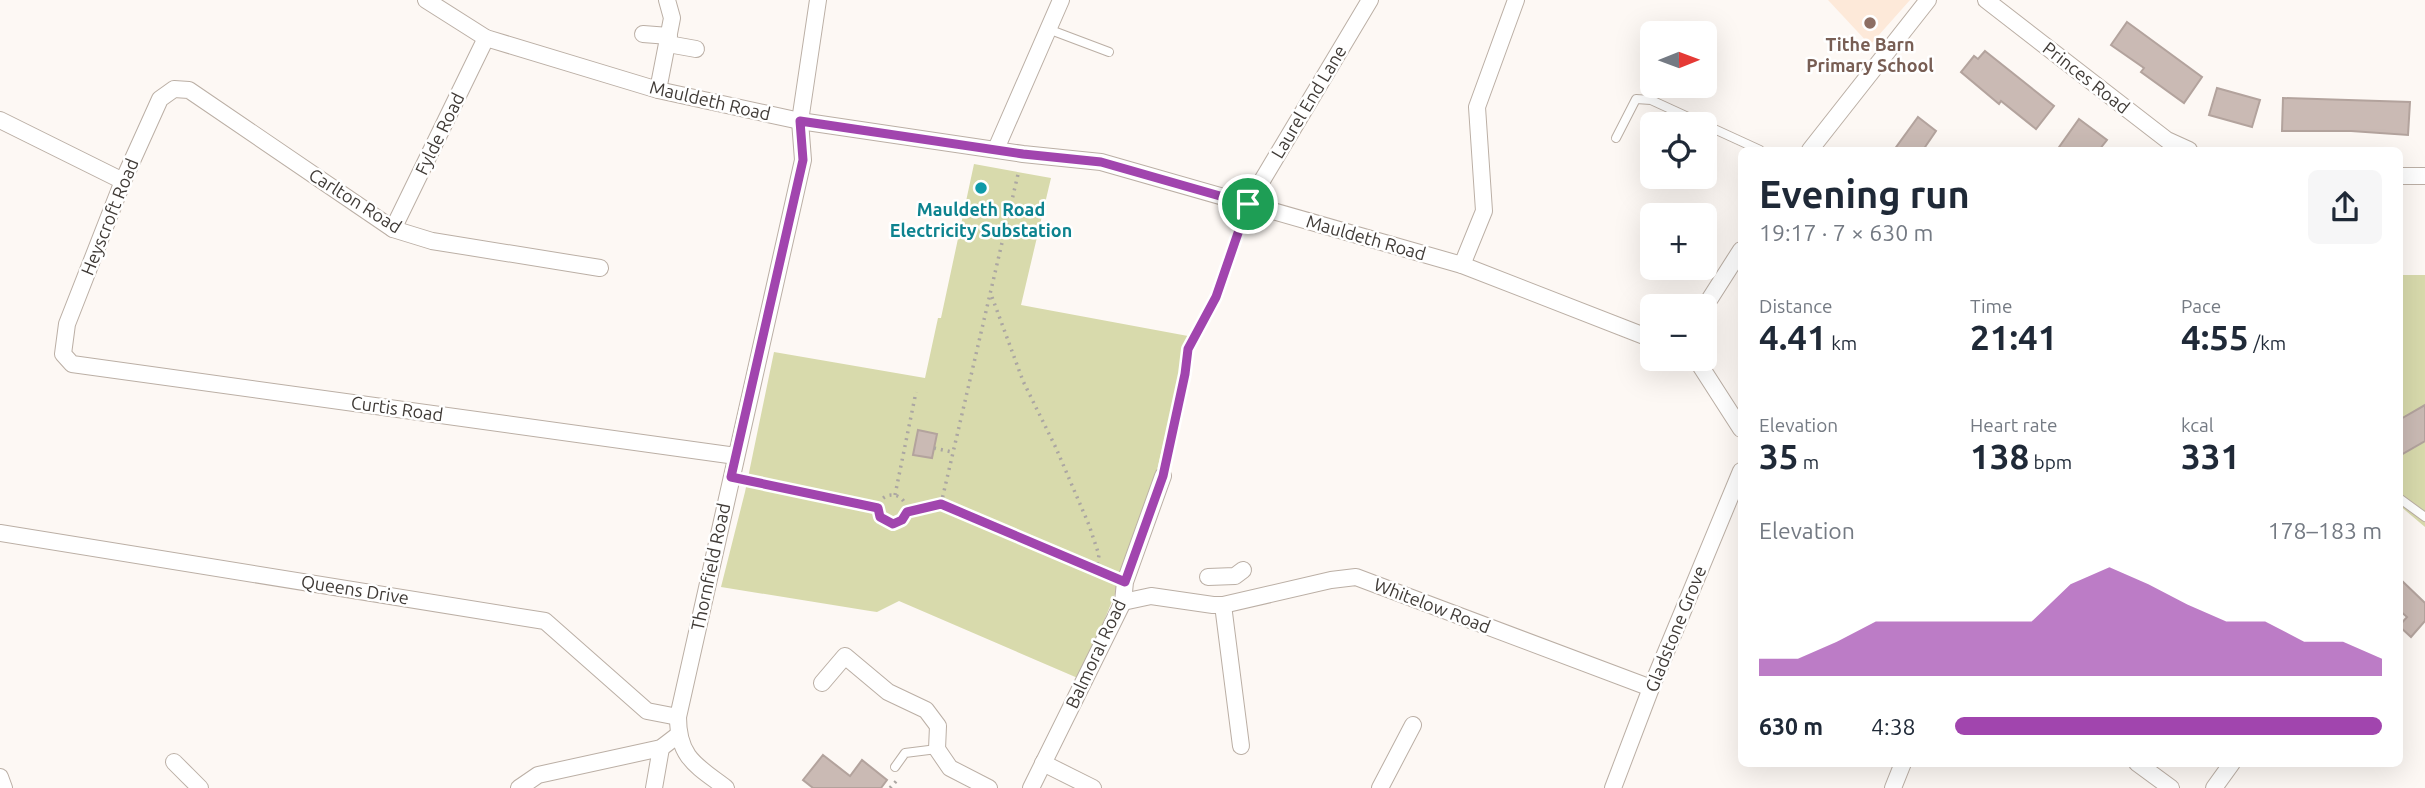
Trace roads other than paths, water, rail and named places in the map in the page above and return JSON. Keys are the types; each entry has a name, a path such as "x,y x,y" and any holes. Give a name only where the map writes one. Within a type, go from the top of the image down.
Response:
{"street":[{"name":"Mauldeth Road","path":"426,0 486,38 658,90 800,121 1023,154 1101,162 1462,265 1640,334"},
{"path":"658,90 672,18 667,0"},
{"name":"Thornfield Road","path":"726,788 690,761 678,735 678,717 803,160 800,121 818,0"},
{"path":"996,149 1061,0"},
{"name":"Laurel End Lane","path":"1248,204 1370,0"},
{"path":"1462,265 1483,211 1477,107 1516,0"},
{"path":"1812,147 1928,0"},
{"name":"Princes Road","path":"1986,0 2167,140 2182,147"},
{"path":"643,34 696,49"},
{"name":"Fylde Road","path":"393,229 486,38"},
{"name":"Carlton Road","path":"174,89 189,90 393,229 432,242 600,268"},
{"name":"Heyscroft Road","path":"63,354 67,324 123,181 160,99 174,89"},
{"path":"0,120 123,181"},
{"path":"2403,176 2425,176"},
{"path":"1713,294 1738,255"},
{"name":"Curtis Road","path":"63,354 72,364 736,456"},
{"path":"1704,371 1738,424"},
{"name":"Balmoral Road","path":"1031,788 1124,602 1125,582 1163,476"},
{"name":"Gladstone Grove","path":"1613,788 1651,688 1738,478"},
{"name":"Queens Drive","path":"0,533 545,621 647,710 678,717"},
{"path":"1208,577 1236,573 1227,604 1241,746"},
{"name":"Whitelow Road","path":"1124,602 1151,596 1213,605 1227,604 1331,580 1356,577 1651,688"},
{"path":"822,683 845,656 888,692 926,710 938,726 937,749 950,768 989,788"},
{"path":"1380,788 1413,725"},
{"path":"519,788 538,775 661,748 678,735"},
{"path":"654,788 661,748"},
{"path":"174,762 200,788"},
{"path":"1043,763 1093,788"},
{"path":"1893,788 1901,767"},
{"path":"2142,767 2171,788"},
{"path":"2214,788 2229,767"},
{"path":"0,779 4,788"}],"lane":[{"path":"1048,29 1109,52"},
{"path":"1616,138 1636,100 1651,100 1753,147"},
{"path":"2403,501 2425,517"},
{"path":"895,767 905,753 937,749"}],"place":[{"name":"Tithe Barn Primary School","path":"1870,23"},
{"name":"Mauldeth Road Electricity Substation","path":"981,188"}]}
